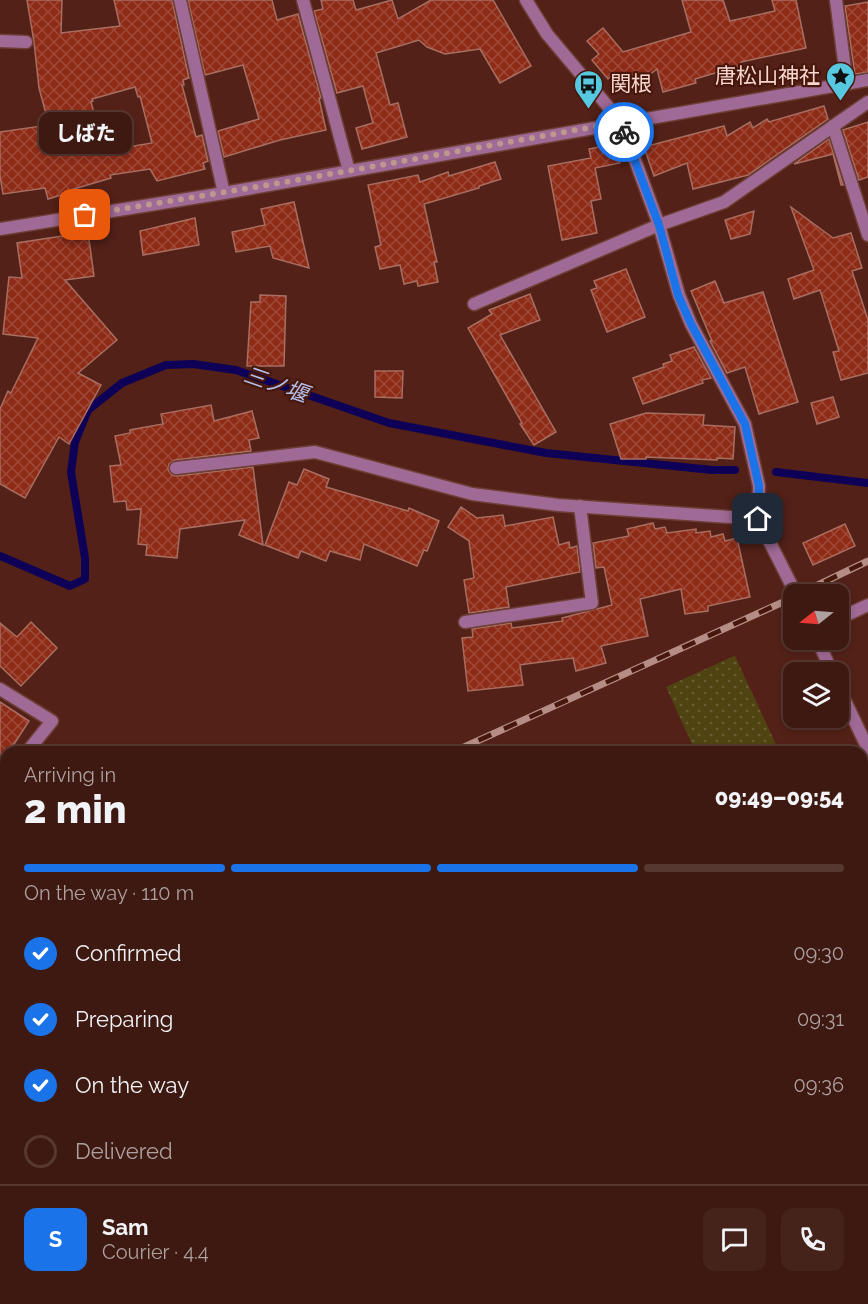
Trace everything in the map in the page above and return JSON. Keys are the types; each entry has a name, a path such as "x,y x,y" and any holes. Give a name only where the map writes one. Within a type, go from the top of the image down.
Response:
{"street":[{"path":"180,0 224,193"},
{"path":"303,0 349,171"},
{"path":"526,0 547,34 621,122 659,225 678,295 691,324 745,424 759,486 758,519 791,584"},
{"path":"836,0 847,84"},
{"path":"0,41 26,42"},
{"path":"0,229 224,193 868,80"},
{"path":"474,304 659,225 724,202 868,102"},
{"path":"833,126 868,235"},
{"path":"176,468 315,452 472,494 580,506 758,519"},
{"path":"465,622 592,603 580,506"},
{"path":"849,614 868,605"},
{"path":"0,689 52,721 32,746"},
{"path":"849,709 867,746"}],"shaded area":[{"path":"735,656 777,746 693,746 666,687"}],"building":[{"path":"27,0 62,0 61,33 120,26 114,0 172,0 189,78 183,80 184,85 182,85 196,137 202,135 208,161 203,163 205,169 157,181 150,169 110,175 111,178 48,199 45,188 3,194 0,176 0,132 49,125 39,88","holes":["135,87 138,97 140,96 152,143 104,151 92,99"]},
{"path":"188,0 272,0 277,20 298,14 321,98 319,98 326,130 280,140 224,157 218,131 259,119 243,65 205,75"},
{"path":"321,0 353,0 356,10 392,0 398,19 431,0 493,0 531,66 500,83 480,49 445,54 427,47 419,40 376,53 390,105 398,103 407,137 362,149 356,128 373,123 363,86 337,93 314,11 323,9"},
{"path":"682,0 723,0 730,21 775,11 772,0 796,0 806,48 741,62 742,65 695,79 696,83 663,92 657,69 625,94 592,60 599,54 587,41 603,28 623,52 691,32"},
{"path":"868,2 868,72 855,74 845,6"},
{"path":"824,106 828,119 748,175 693,189 687,163 654,176 644,147 724,126 727,136 750,122 753,128 767,119 769,122"},
{"path":"868,122 868,177 859,180 843,130"},
{"path":"829,139 843,185 841,185 833,154 794,164"},
{"path":"617,143 620,163 595,168 601,199 591,201 597,233 562,240 548,166 591,158 589,149"},
{"path":"495,162 501,179 424,204 437,262 434,262 438,282 418,286 417,281 404,284 400,265 380,269 375,247 381,245 368,185 418,175 420,182 448,172 449,176"},
{"path":"294,202 309,268 273,258 270,246 236,252 232,232 265,225 261,209"},
{"path":"791,207 833,238 851,233 862,268 852,271 868,320 868,373 841,380 833,352 839,351 820,290 794,299 788,279 814,270"},
{"path":"754,211 750,234 731,239 725,220"},
{"path":"195,218 199,245 143,255 140,231"},
{"path":"88,232 94,276 65,280 117,340 78,373 101,385 69,444 59,437 25,498 0,484 0,409 8,391 11,393 38,338 3,334 9,277 22,278 17,243"},
{"path":"626,269 645,317 607,332 591,290 597,288 594,281"},
{"path":"715,281 724,303 763,292 798,402 759,414 745,367 727,373 710,341 712,341 691,291"},
{"path":"530,294 540,320 500,335 556,432 534,445 520,424 522,423 468,328 492,314 489,310"},
{"path":"260,295 286,296 284,366 247,366 251,302 260,302"},
{"path":"694,347 711,378 702,380 703,383 643,404 633,378 664,367 663,364 672,361 670,355"},
{"path":"375,371 403,371 402,398 375,397"},
{"path":"833,397 839,417 817,424 811,403"},
{"path":"211,405 214,421 252,411 259,438 249,440 251,451 175,460 169,464 168,470 172,475 177,476 253,467 263,545 239,535 245,520 180,529 177,558 146,555 147,545 138,544 141,509 127,510 126,501 114,502 110,466 121,465 115,436 130,433 130,430 163,424 161,414"},
{"path":"646,413 704,415 703,425 735,427 733,459 646,457 646,459 621,459 610,424"},
{"path":"304,469 329,479 326,487 408,511 409,508 439,521 427,551 424,550 417,566 364,544 360,560 330,551 326,561 301,551 298,558 265,545 289,482 297,485"},
{"path":"461,507 477,518 503,515 505,526 553,517 559,545 569,542 570,548 577,546 580,572 506,587 509,607 469,613 464,580 474,578 469,541 448,527"},
{"path":"653,523 655,529 665,527 667,533 696,529 696,533 710,531 711,537 723,534 725,541 737,538 750,597 708,606 708,611 685,614 681,589 640,599 648,636 601,646 606,663 576,671 573,658 520,665 523,685 468,691 462,638 473,637 472,629 511,623 512,628 563,621 562,618 612,605 604,567 596,568 593,543 629,536 627,529"},
{"path":"845,524 855,546 813,565 803,543"},
{"path":"31,622 57,648 21,686 0,666 0,623 17,637"},
{"path":"0,702 29,721 13,746 0,746"}],"waterway":[{"name":"三ノ堰","path":"0,556 70,586 85,579 85,558 71,472 75,442 88,410 122,383 166,365 193,364 236,370 389,423 546,453 712,470 735,470"},
{"name":"三ノ堰","path":"776,472 868,483"}],"railway":[{"path":"820,584 868,561"},
{"path":"466,746 783,602"}],"way so far":[{"path":"85,215 224,193 621,122 624,132"}],"place":[{"name":"唐松山神社","path":"841,102"},
{"name":"関根","path":"589,110"},
{"name":"しばた","path":"85,215"}],"route":[{"path":"624,132 659,225 678,295 691,324 745,424 759,486 758,519"}]}
